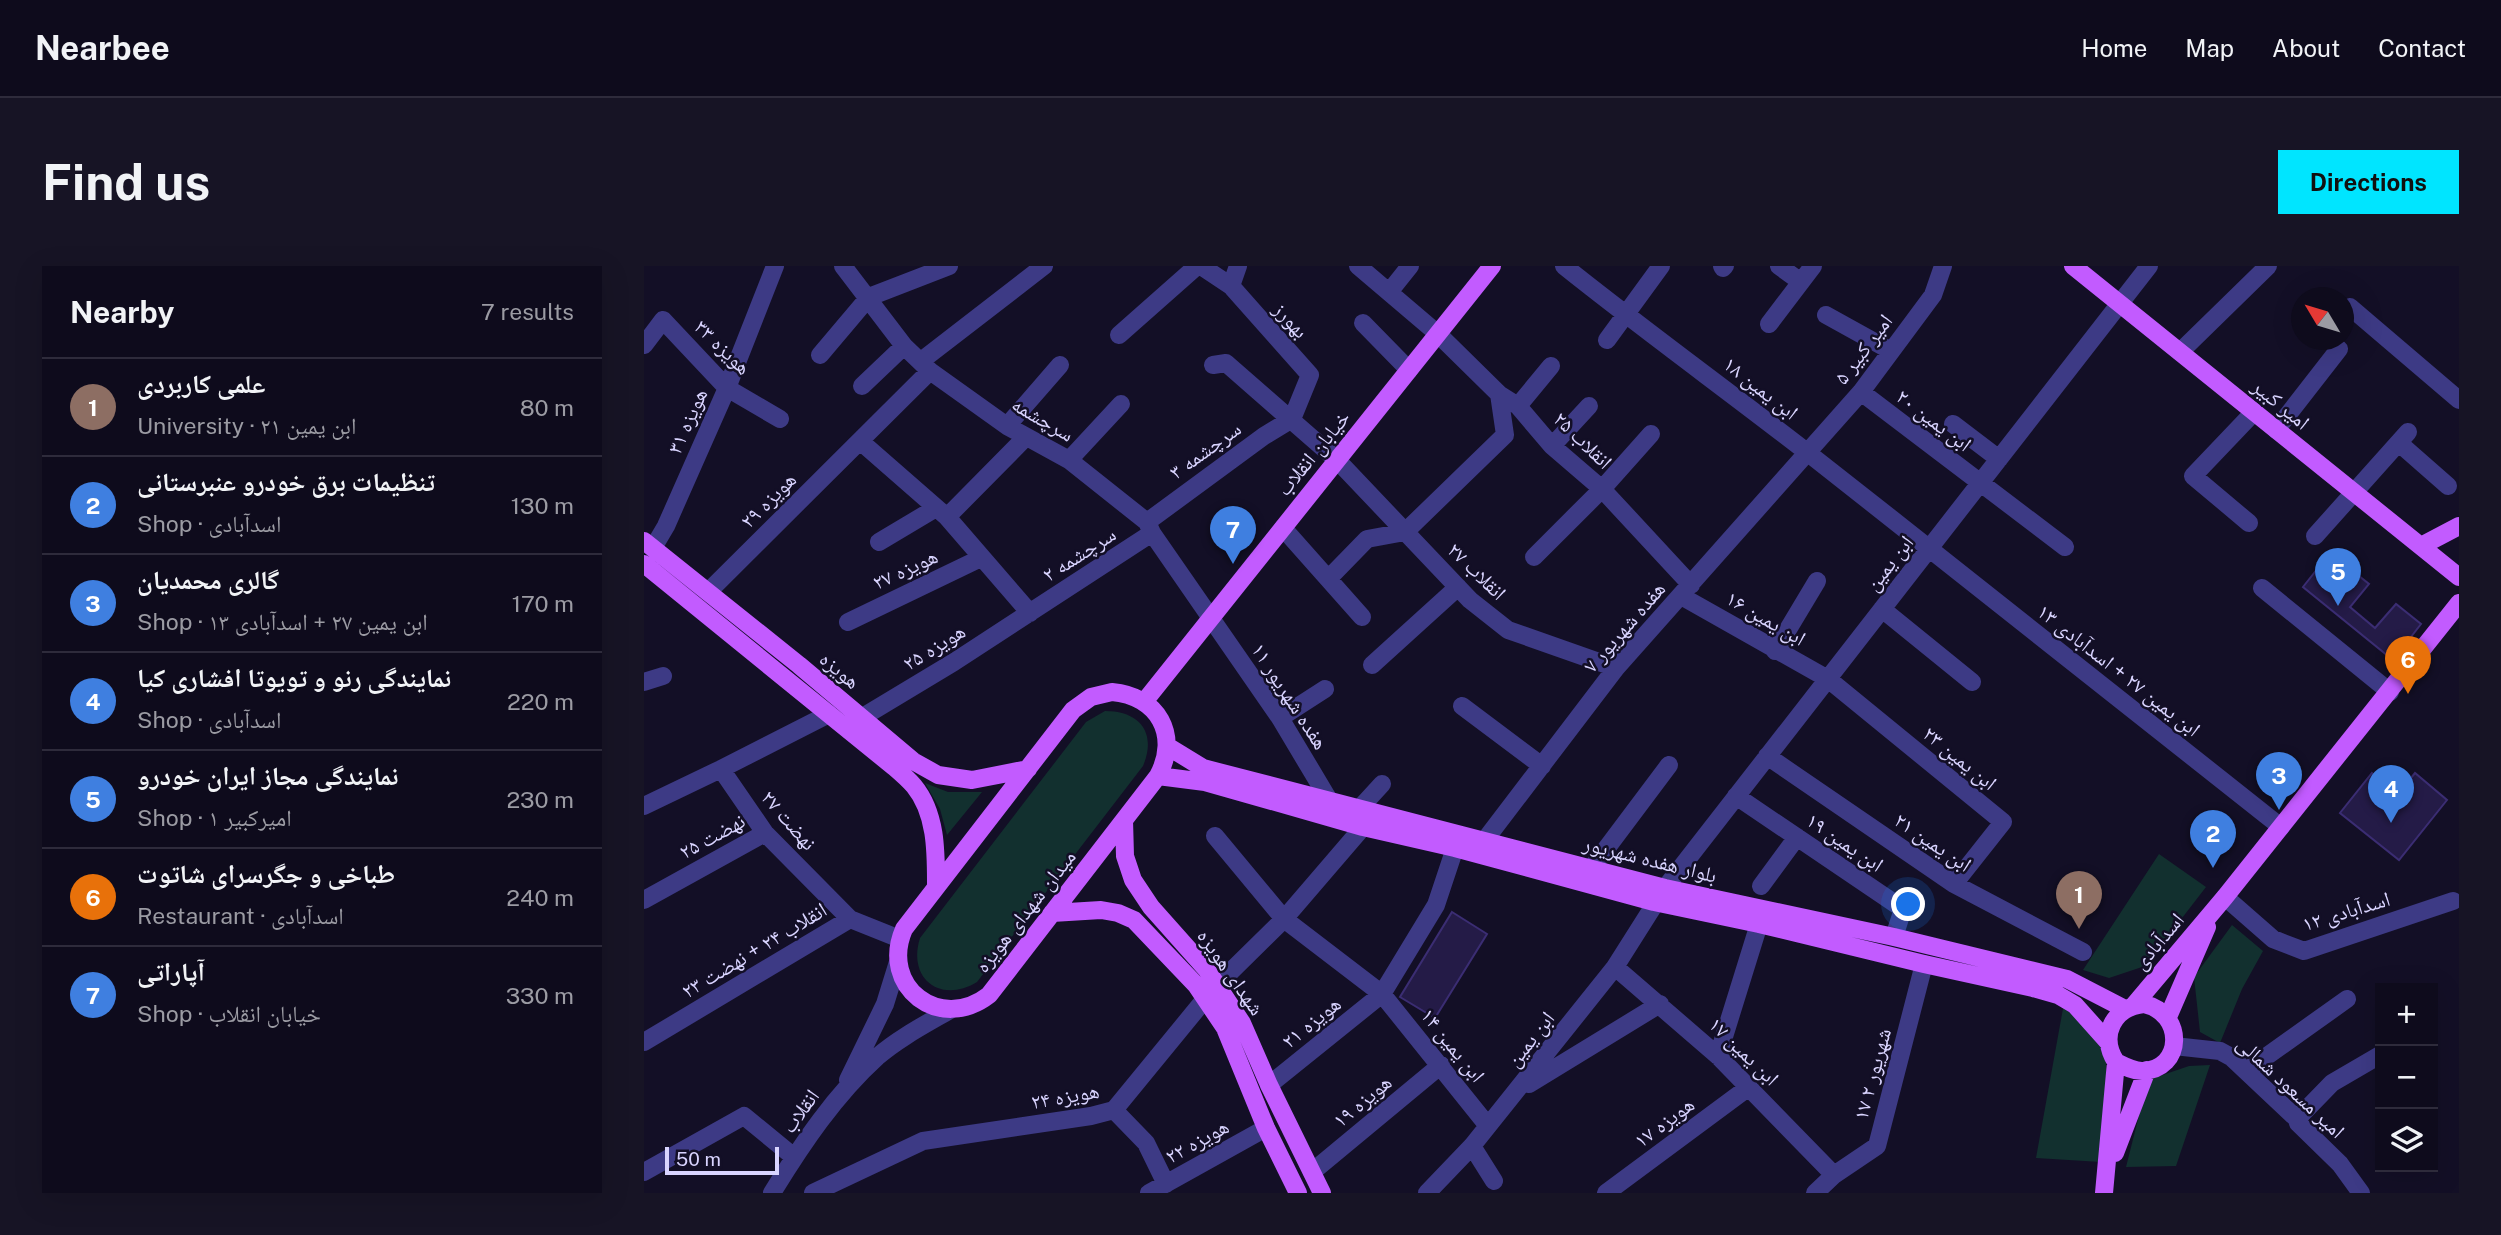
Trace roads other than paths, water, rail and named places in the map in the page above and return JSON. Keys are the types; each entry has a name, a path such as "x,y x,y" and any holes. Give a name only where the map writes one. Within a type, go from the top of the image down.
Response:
{"main road":[{"name":"خیابان انقلاب","path":"1144,702 1492,266"},
{"name":"امیر کبیر","path":"2073,266 2459,578"},
{"path":"2421,547 2459,526"},
{"name":"هویزه","path":"647,551 708,592 913,761 938,775 972,780 1028,769"},
{"name":"هویزه","path":"647,551 916,788 927,811 935,839 936,887"},
{"name":"اسدآبادی","path":"2130,1007 2221,901 2459,603"},
{"path":"950,1010 929,1005 912,992 900,973 900,939 904,929 1081,702 1101,693 1134,696 1158,717 1167,746"},
{"name":"میدان شهدای هویزه","path":"950,1010 971,1006 989,995 1158,776 1167,746"},
{"name":"بلوار هفده شهریور","path":"1167,746 1203,768 1591,869 1659,895 1894,937 2067,979 2130,1007"},
{"name":"بلوار هفده شهریور","path":"1158,776 1205,782 1363,827 1659,895 1759,923 2058,995 2075,1005 2108,1042"},
{"name":"شهدای هویزه","path":"1124,820 1125,856 1133,880 1151,907 1178,934 1217,985 1242,1023 1322,1193"},
{"name":"اسدآبادی","path":"2168,1017 2221,901"},
{"name":"شهدای هویزه","path":"1052,913 1101,910 1134,920 1196,985 1224,1028 1266,1128 1298,1193"},
{"path":"2105,1193 2116,1062 2108,1042 2112,1023 2130,1007 2153,1006 2168,1017 2173,1026 2174,1046 2162,1064 2147,1070 2133,1070 2116,1062"},
{"path":"2107,1172 2147,1070"}],"street":[{"name":"هویزه ۳۱","path":"647,551 666,526 727,388 775,266"},
{"name":"سرچشمه","path":"843,266 904,346 926,366 1007,426 1069,460 1150,527 1210,619"},
{"path":"820,355 869,298 949,266"},
{"name":"هویزه ۲۹","path":"708,592 860,441 926,366 1044,266"},
{"path":"1119,335 1199,266"},
{"name":"بهورز","path":"1199,266 1231,286 1310,374 1292,419"},
{"path":"1231,286 1238,266"},
{"name":"انقلاب ۲۵","path":"1359,266 1438,334 1499,394 1518,406 1552,446 1602,489 1686,591"},
{"path":"1390,291 1410,266"},
{"name":"ابن یمین ۱۸","path":"1564,266 1929,548"},
{"path":"1607,340 1661,266"},
{"path":"1779,266 1801,282"},
{"path":"1769,324 1813,266"},
{"name":"امیر کبیر ۵","path":"1808,453 1861,392 1933,295 1943,266"},
{"name":"ابن یمین","path":"1427,1193 1472,1146 1615,967 1659,895 2149,266"},
{"path":"2180,352 2268,266"},
{"path":"2354,310 2459,400"},
{"path":"1826,315 1891,351"},
{"name":"هویزه ۳۳","path":"644,345 663,320 727,388 780,419"},
{"path":"1363,323 1409,370"},
{"path":"862,386 904,346"},
{"path":"2276,429 2338,350"},
{"name":"انقلاب ۲۷","path":"1213,365 1226,363 1292,419 1337,460 1470,600 1508,630 1616,668"},
{"path":"1007,426 1060,365"},
{"path":"1518,406 1551,366"},
{"name":"ابن یمین ۲۰","path":"1861,392 2065,547"},
{"path":"1329,578 1367,539 1405,532 1505,435 1499,394"},
{"path":"1069,460 1121,404"},
{"path":"1552,446 1589,406"},
{"path":"2249,523 2193,476 2255,412"},
{"name":"سرچشمه ۳","path":"1150,527 1264,436 1292,419"},
{"path":"1953,424 1998,459"},
{"path":"1534,557 1602,489 1651,434"},
{"path":"879,542 941,512 1026,437"},
{"path":"2315,536 2403,438 2448,486"},
{"path":"860,441 941,512 1030,613"},
{"name":"هفده شهریور ۷","path":"1485,840 1616,668 1808,453"},
{"name":"سرچشمه ۲","path":"1030,613 1150,527"},
{"path":"1283,528 1362,617"},
{"name":"ابن یمین ۲۷ + اسدآبادی ۱۳","path":"1929,548 2281,827"},
{"name":"هویزه ۲۷","path":"848,622 981,558"},
{"path":"1775,650 1817,581"},
{"path":"1372,666 1458,587"},
{"path":"2262,588 2390,692"},
{"name":"ابن یمین ۱۶","path":"1686,591 1775,650 1828,679"},
{"path":"1882,609 1972,682"},
{"name":"هویزه ۲۵","path":"861,718 1030,613"},
{"name":"هفده شهریور ۱۱","path":"1210,619 1280,718 1329,800"},
{"path":"644,682 663,676"},
{"name":"ابن یمین ۲۳","path":"1828,679 2003,822 1954,884"},
{"path":"1280,718 1325,689"},
{"path":"1462,706 1542,766"},
{"path":"644,806 829,714"},
{"name":"ابن یمین ۲۱","path":"1767,756 1954,884 2083,952"},
{"path":"1591,869 1669,765"},
{"name":"نهضت ۲۷","path":"720,769 765,833 850,919 900,939"},
{"path":"1360,808 1382,784"},
{"name":"ابن یمین ۱۹","path":"1736,796 1903,909 1894,937"},
{"path":"1217,985 1284,919 1363,827"},
{"name":"نهضت ۲۵","path":"644,900 765,833"},
{"name":"ابن یمین ۱۴","path":"1215,836 1284,919 1382,994 1488,1126"},
{"path":"1761,886 1797,837"},
{"name":"هویزه ۲۱","path":"1269,1085 1382,994 1436,905 1455,848"},
{"name":"اسدآبادی ۱۲","path":"2221,901 2273,939 2304,951 2453,901"},
{"name":"انقلاب ۲۴ + نهضت ۲۳","path":"644,1042 850,919"},
{"path":"1718,1056 1759,923"},
{"path":"842,1092 885,1004 898,962"},
{"name":"۱۷ شهریور ۲","path":"1815,1193 1834,1175 1877,1146 1924,964"},
{"name":"ابن یمین ۱۷","path":"1615,967 1718,1056 1834,1175"},
{"name":"هویزه ۲۴","path":"813,1193 923,1141 1091,1116 1114,1110 1205,999"},
{"path":"2246,1071 2347,999"},
{"path":"1517,1091 1660,1004"},
{"path":"842,1092 879,1055 950,1010"},
{"name":"امیر مسعود شمالی","path":"2174,1046 2220,1051 2246,1071 2340,1164 2361,1193"},
{"path":"2297,1119 2332,1083 2375,1058"},
{"name":"هویزه ۱۹","path":"1312,1172 1441,1065"},
{"name":"هویزه ۱۷","path":"1606,1193 1749,1087"},
{"name":"انقلاب","path":"772,1193 794,1157 842,1092"},
{"path":"1114,1110 1146,1143 1166,1184"},
{"path":"644,1172 744,1116 794,1157"},
{"name":"هویزه ۲۲","path":"1149,1193 1266,1128"},
{"path":"1472,1146 1494,1181"}],"place":[{"name":"آپاراتی","path":"1233,564"},
{"name":"نمایندگی مجاز ایران خودرو","path":"2338,606"},
{"name":"طباخی و جگرسرای شاتوت","path":"2408,694"},
{"name":"گالری محمدیان","path":"2279,810"},
{"name":"نمایندگی رنو و تویوتا افشاری کیا","path":"2391,823"},
{"name":"تنظیمات برق خودرو عنبرستانی","path":"2213,868"},
{"name":"علمی کاربردی","path":"2079,929"}]}
